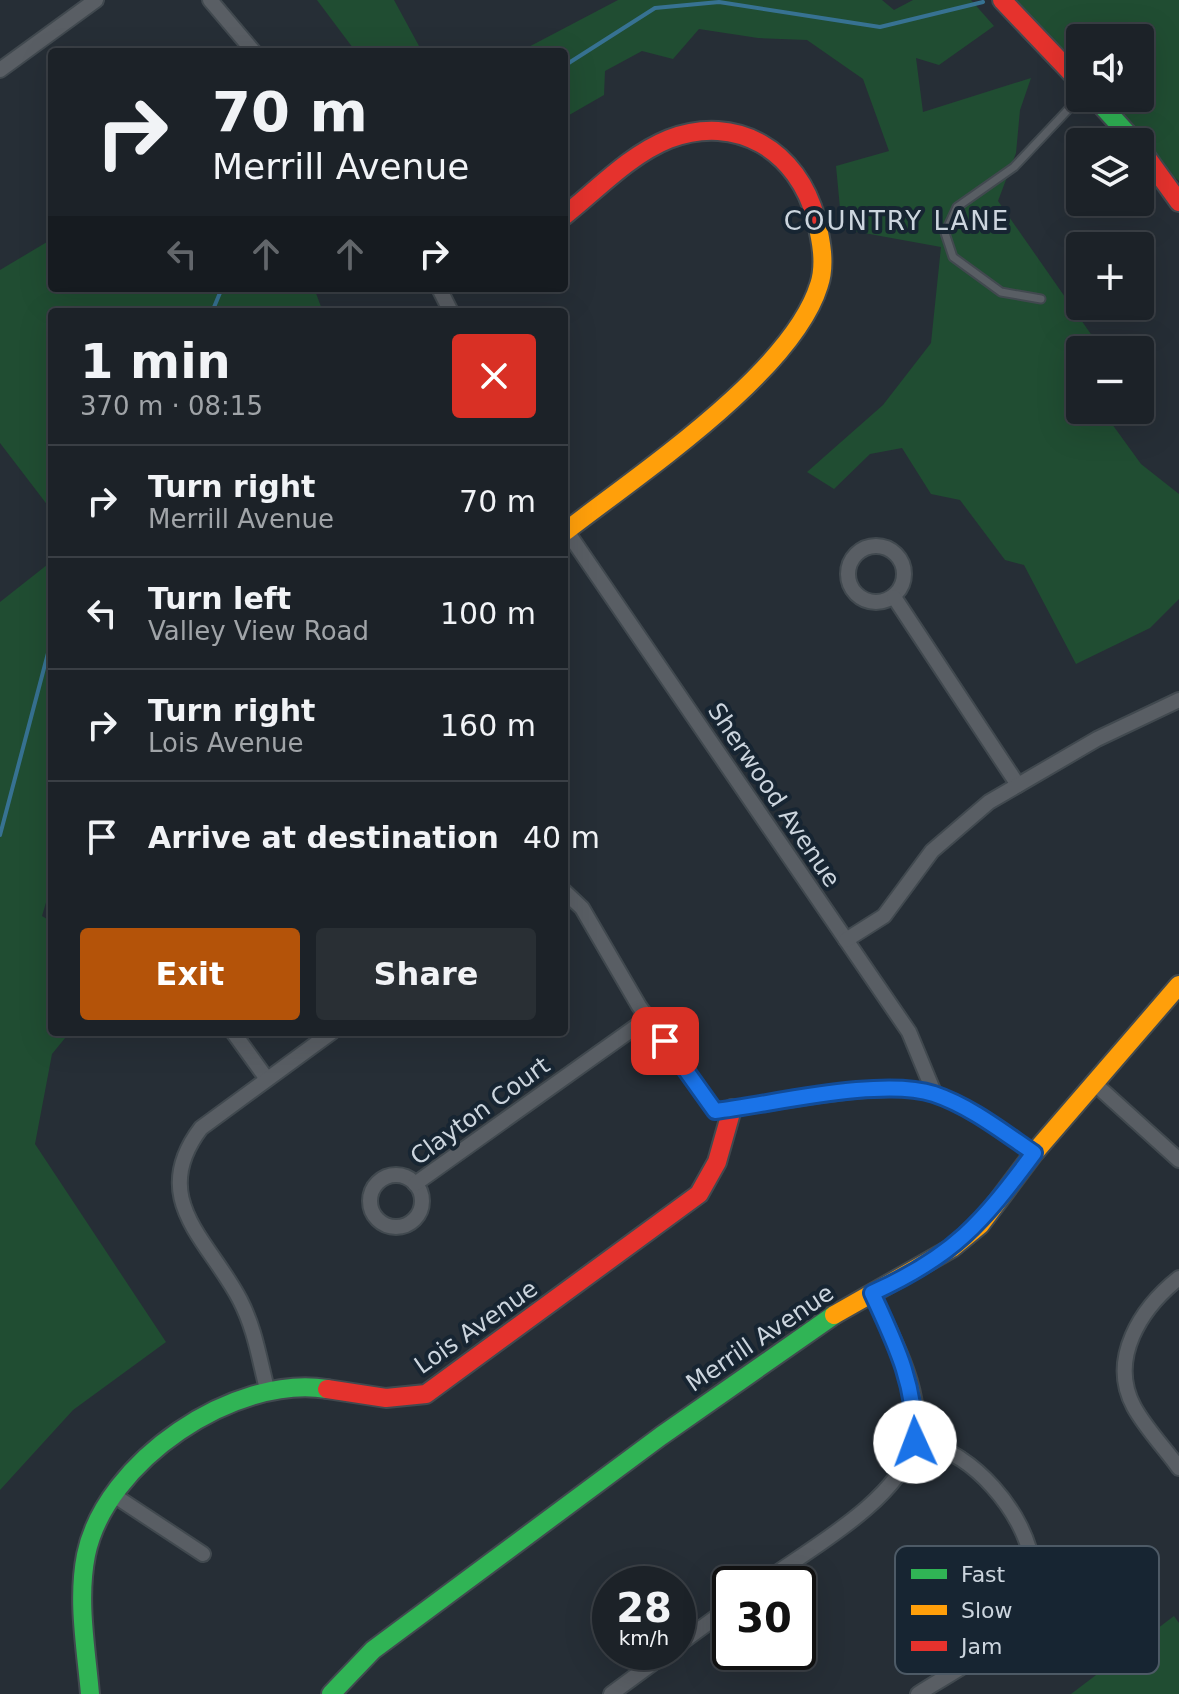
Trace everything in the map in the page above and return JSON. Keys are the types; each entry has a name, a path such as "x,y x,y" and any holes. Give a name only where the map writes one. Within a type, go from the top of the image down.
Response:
{"street":[{"path":"0,70 96,0"},
{"path":"210,0 251,48"},
{"path":"1002,0 1066,67"},
{"path":"1108,112 1122,128"},
{"path":"568,213 647,151 689,134 738,130 771,146 798,171 812,204 820,241 820,286 803,318 764,365 703,422 568,527"},
{"path":"1154,160 1179,181"},
{"path":"1154,167 1179,202"},
{"name":"Sherwood Avenue","path":"568,533 909,1032 935,1095"},
{"path":"879,546 888,549 902,562 904,581 894,597 877,603 854,591 850,583 850,565 860,551 879,546"},
{"path":"894,597 1018,785"},
{"path":"846,940 884,916 932,851 989,802 1097,739 1179,700"},
{"path":"568,895 582,908 648,1018 715,1111 886,1089 935,1095 969,1111 1034,1153"},
{"name":"Merrill Avenue","path":"331,1694 373,1650 635,1454 818,1324 918,1269 970,1233 1034,1153 1179,985"},
{"name":"Clayton Court","path":"415,1184 648,1018"},
{"path":"236,1036 267,1079"},
{"path":"267,1389 251,1323 239,1298 189,1223 179,1191 183,1157 201,1128 326,1036"},
{"path":"1094,1083 1179,1160"},
{"name":"Lois Avenue","path":"90,1694 85,1571 91,1536 115,1496 157,1449 222,1406 267,1389 315,1387 381,1400 426,1394 699,1194 717,1162 732,1109"},
{"path":"1179,1278 1156,1296 1133,1329 1124,1369 1134,1406 1179,1468"},
{"path":"786,1566 875,1501 892,1484 915,1442 914,1402 908,1374 872,1293"},
{"path":"915,1442 960,1458 984,1478 1024,1536 1026,1546"},
{"path":"115,1496 203,1554"},
{"path":"611,1694 644,1670"},
{"path":"918,1694 948,1674"}],"lane":[{"path":"1041,299 1001,292 953,257 945,233 957,207 1014,167 1066,112"}],"green space":[{"path":"317,0 394,0 422,48 353,48"},
{"path":"618,0 882,0 894,10 913,0 971,0 994,26 939,65 916,58 923,112 1031,78 1020,110 1016,153 998,201 1066,298 1066,320 1081,320 1092,336 1066,336 1066,424 1112,424 1141,464 1179,494 1179,599 1150,628 1076,664 1024,565 1005,560 960,500 931,494 902,448 870,454 834,489 807,472 883,405 931,343 941,247 842,229 836,166 889,151 863,79 807,40 758,38 699,29 673,59 642,51 605,71 604,95 568,116 568,48 527,48"},
{"path":"993,0 1179,0 1179,181 1154,161 1154,128 1122,128 1108,112 1154,112 1154,24 1066,24 1066,70"},
{"path":"48,241 48,292 316,292 322,308 48,308 48,506 0,443 0,270"},
{"path":"48,564 48,896 42,916 48,920 48,1036 67,1036 52,1054 35,1144 166,1342 73,1410 0,1490 0,602"},
{"path":"1174,1616 1179,1623 1179,1694 1071,1694 1097,1674 1159,1674 1159,1627"}],"waterway":[{"path":"568,63 655,8 719,2 880,27 983,2"},
{"path":"214,308 220,292"},
{"path":"0,835 48,653"}],"traffic: fast":[{"path":"1108,112 1122,128"},
{"path":"331,1694 373,1650 661,1436 834,1315"},
{"path":"90,1694 83,1624 83,1572 98,1520 119,1487 146,1457 179,1431 215,1410 253,1395 291,1388 327,1389"}],"traffic: slow":[{"path":"568,529 671,452 746,387 778,353 803,319 819,285 822,260 816,219"},
{"path":"834,1315 952,1248 980,1225 1034,1153 1179,985"}],"traffic: jam":[{"path":"1002,0 1066,67"},
{"path":"568,213 654,146 694,132 718,131 741,135 780,157 795,174 816,219"},
{"path":"1154,167 1179,202"},
{"path":"327,1389 386,1398 426,1394 699,1194 717,1162 732,1109"}],"district":[{"name":"COUNTRY LANE","path":"897,221"}],"route":[{"path":"665,1041 715,1111 886,1089 932,1094 969,1111 1034,1153 980,1225 952,1248 872,1293 908,1374 914,1402 915,1442"}]}
